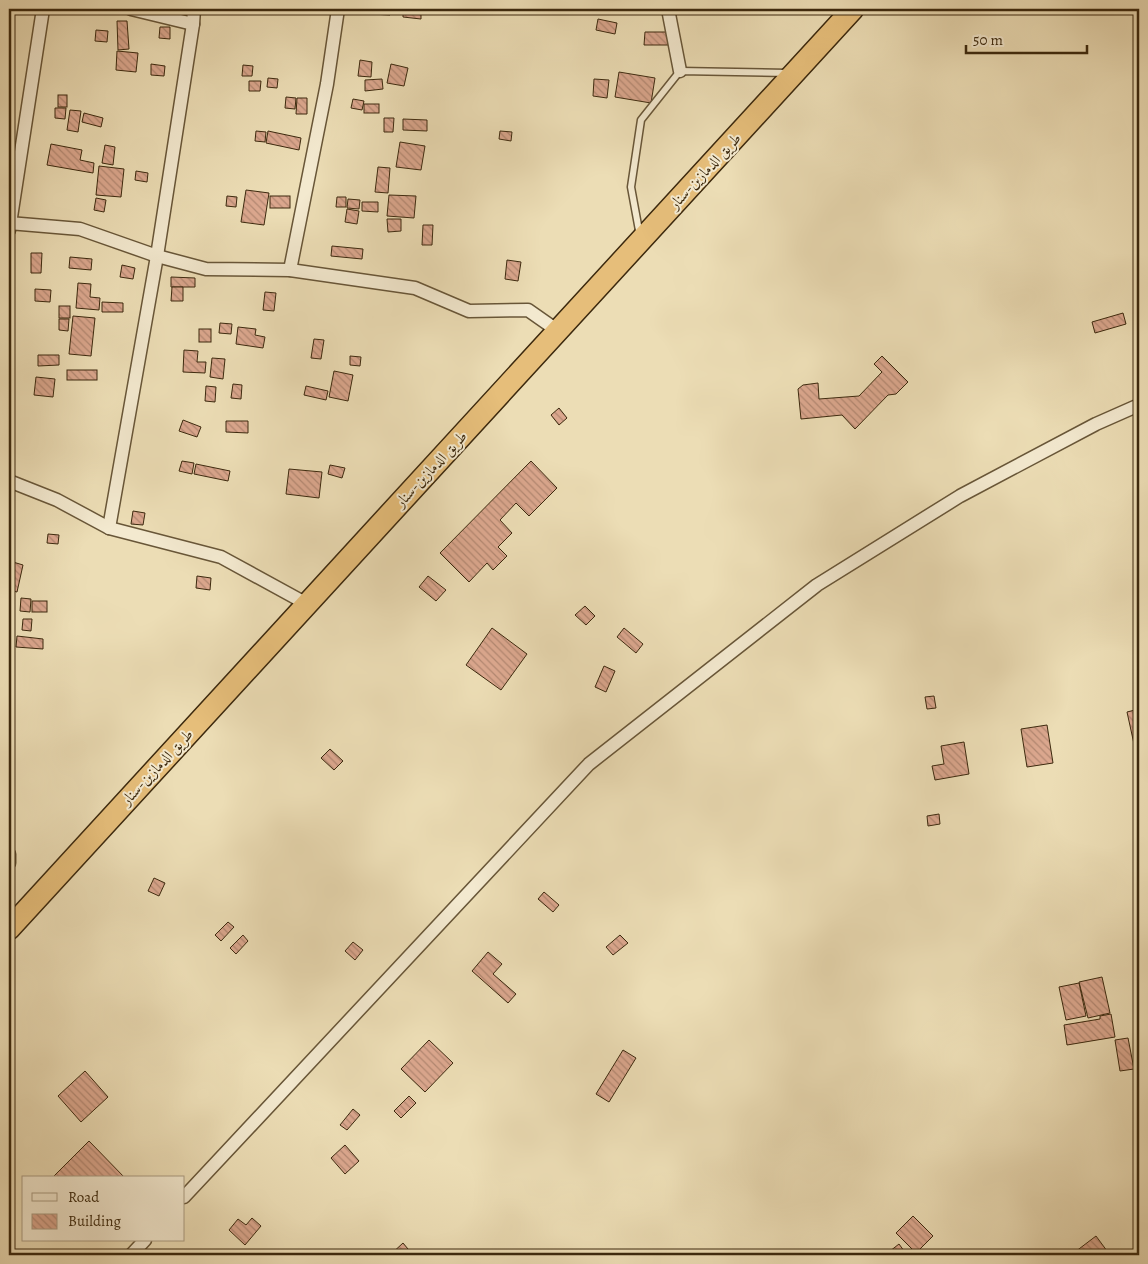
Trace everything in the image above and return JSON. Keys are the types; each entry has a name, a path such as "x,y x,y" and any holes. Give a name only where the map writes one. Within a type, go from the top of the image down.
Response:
{"highway":[{"name":"طريق الدمازين-سنار","path":"12,918 306,604 794,74 836,18 852,9"}],"street":[{"path":"42,9 9,225 80,229 158,256 206,268 290,270 415,288 469,311 528,310 558,331"},
{"path":"131,9 193,24"},
{"path":"109,528 158,256 194,9"},
{"path":"290,270 327,84 338,9"},
{"path":"668,9 680,71"},
{"path":"185,1197 589,764 817,585 960,496 1096,424 1139,405"},
{"path":"9,481 56,500 109,528 221,556 306,604"},
{"path":"9,854 9,863"},
{"path":"131,1255 143,1242"}],"lane":[{"path":"641,240 631,187 641,120 680,71 738,71 794,74"}],"building":[{"path":"371,9 390,9 390,15 371,14"},
{"path":"403,9 421,9 421,19 403,17"},
{"path":"598,19 617,23 615,34 596,30"},
{"path":"117,21 127,21 129,49 118,50"},
{"path":"160,27 170,27 170,39 159,38"},
{"path":"96,30 108,31 107,42 95,41"},
{"path":"645,32 669,32 669,45 644,45"},
{"path":"117,51 138,53 136,72 116,70"},
{"path":"360,60 372,62 371,77 358,76"},
{"path":"151,64 165,66 164,76 151,75"},
{"path":"391,64 408,68 404,86 387,83"},
{"path":"243,65 253,66 252,76 242,76"},
{"path":"619,72 655,78 651,103 615,97"},
{"path":"268,78 278,79 277,88 267,87"},
{"path":"382,79 383,89 365,91 365,80"},
{"path":"594,79 609,80 607,98 593,96"},
{"path":"249,81 261,81 260,91 249,91"},
{"path":"58,95 67,95 67,107 58,107"},
{"path":"286,97 296,98 295,109 285,108"},
{"path":"297,98 307,98 307,114 296,114"},
{"path":"353,99 364,101 362,110 351,108"},
{"path":"364,104 379,104 379,113 364,113"},
{"path":"55,108 66,108 65,119 55,118"},
{"path":"70,110 81,111 78,132 67,130"},
{"path":"84,113 103,118 101,127 82,122"},
{"path":"384,118 394,118 393,132 384,132"},
{"path":"403,119 427,120 427,131 403,130"},
{"path":"256,131 266,132 265,142 255,141"},
{"path":"268,131 301,138 299,150 266,143"},
{"path":"500,131 512,132 511,141 499,139"},
{"path":"400,142 425,146 421,170 396,167"},
{"path":"51,144 82,150 80,160 94,163 93,173 47,165"},
{"path":"105,145 115,147 113,165 102,163"},
{"path":"99,166 124,169 121,197 96,195"},
{"path":"378,167 390,168 388,193 375,192"},
{"path":"136,171 148,173 147,182 135,180"},
{"path":"246,190 269,193 264,225 241,222"},
{"path":"389,195 416,196 414,218 387,216"},
{"path":"227,196 237,197 236,207 226,206"},
{"path":"270,196 290,196 290,208 270,208"},
{"path":"337,197 346,197 346,207 336,207"},
{"path":"96,198 106,200 104,212 94,210"},
{"path":"348,199 360,200 359,209 347,208"},
{"path":"362,202 378,202 378,212 362,211"},
{"path":"347,209 359,211 357,224 345,222"},
{"path":"387,219 401,219 401,231 388,232"},
{"path":"423,225 433,225 432,245 422,245"},
{"path":"332,246 363,249 362,259 331,256"},
{"path":"31,253 42,253 41,273 31,273"},
{"path":"70,257 92,259 91,270 69,268"},
{"path":"507,260 521,262 518,281 505,279"},
{"path":"122,265 135,268 133,279 120,277"},
{"path":"171,277 195,278 195,287 171,287"},
{"path":"78,283 91,284 90,297 100,298 99,310 76,308"},
{"path":"172,287 183,287 183,301 171,301"},
{"path":"35,289 51,290 50,302 35,301"},
{"path":"265,292 276,293 274,311 263,310"},
{"path":"102,302 123,303 123,312 102,312"},
{"path":"59,306 70,306 70,318 59,318"},
{"path":"1123,313 1126,324 1095,333 1092,322"},
{"path":"73,316 95,318 91,356 69,354"},
{"path":"59,319 69,319 68,331 59,330"},
{"path":"220,323 232,324 231,334 219,333"},
{"path":"238,327 256,329 255,335 265,337 263,348 236,344"},
{"path":"199,329 211,329 211,342 199,342"},
{"path":"314,339 324,340 321,359 311,358"},
{"path":"184,350 198,351 197,362 206,362 205,373 183,372"},
{"path":"38,355 59,355 59,365 38,366"},
{"path":"350,356 361,357 360,366 350,365"},
{"path":"882,356 908,382 896,394 888,395 855,429 842,415 801,419 798,389 803,385 818,383 819,399 859,396 882,372 874,364"},
{"path":"212,358 225,359 223,379 210,377"},
{"path":"67,370 97,370 97,380 67,380"},
{"path":"334,371 353,375 348,401 329,397"},
{"path":"36,377 55,379 53,397 34,395"},
{"path":"233,384 242,385 241,399 231,398"},
{"path":"206,386 216,387 215,402 205,401"},
{"path":"306,386 328,391 326,400 304,395"},
{"path":"559,408 567,418 559,425 551,415"},
{"path":"183,420 201,427 197,437 179,431"},
{"path":"226,421 248,421 248,433 226,432"},
{"path":"182,461 194,463 192,474 179,471"},
{"path":"531,461 557,488 529,516 516,503 500,520 512,533 498,547 507,556 493,570 487,563 469,582 440,553"},
{"path":"196,464 230,471 228,481 194,474"},
{"path":"330,465 345,468 342,478 328,474"},
{"path":"289,469 322,472 319,498 286,494"},
{"path":"133,511 145,513 143,525 131,524"},
{"path":"48,534 59,535 58,544 47,543"},
{"path":"13,562 23,565 17,592 9,590 9,578"},
{"path":"197,576 211,578 210,590 196,588"},
{"path":"428,576 446,590 436,601 419,587"},
{"path":"21,598 31,599 30,612 20,611"},
{"path":"32,601 47,601 47,612 32,612"},
{"path":"585,606 595,616 586,625 575,615"},
{"path":"23,619 32,619 31,631 22,630"},
{"path":"492,628 527,654 501,690 466,665"},
{"path":"624,628 643,644 636,653 617,637"},
{"path":"17,636 43,639 43,649 16,647"},
{"path":"604,666 615,671 606,692 595,687"},
{"path":"934,696 936,708 927,709 925,697"},
{"path":"1139,709 1139,742 1134,744 1127,712"},
{"path":"1047,725 1053,763 1027,767 1021,729"},
{"path":"964,742 969,774 935,780 932,766 944,764 941,746"},
{"path":"330,749 343,761 334,770 321,758"},
{"path":"939,814 940,824 928,826 927,816"},
{"path":"154,878 165,883 159,896 148,891"},
{"path":"544,892 559,905 553,912 538,899"},
{"path":"228,922 234,927 221,941 215,935"},
{"path":"243,935 248,941 236,954 230,948"},
{"path":"620,935 628,943 613,955 606,947"},
{"path":"353,942 363,950 355,960 345,951"},
{"path":"488,952 502,964 493,974 516,994 508,1003 472,971"},
{"path":"1102,977 1110,1013 1088,1018 1079,982"},
{"path":"1079,983 1086,1016 1066,1020 1059,987"},
{"path":"1111,1014 1115,1037 1067,1045 1064,1025 1100,1019 1100,1016"},
{"path":"1128,1038 1134,1069 1120,1071 1115,1040"},
{"path":"429,1040 453,1063 425,1092 401,1069"},
{"path":"623,1050 636,1058 609,1102 596,1094"},
{"path":"85,1071 108,1097 81,1122 58,1096"},
{"path":"409,1096 416,1103 401,1118 394,1111"},
{"path":"353,1109 360,1115 347,1130 340,1125"},
{"path":"89,1141 123,1176 54,1176"},
{"path":"345,1145 359,1161 345,1174 331,1158"},
{"path":"913,1216 933,1236 916,1253 896,1233"},
{"path":"252,1218 261,1226 245,1245 229,1230 238,1219 246,1225"},
{"path":"1096,1236 1110,1255 1071,1255"},
{"path":"403,1243 413,1255 390,1255"},
{"path":"899,1244 907,1255 885,1255"}]}
